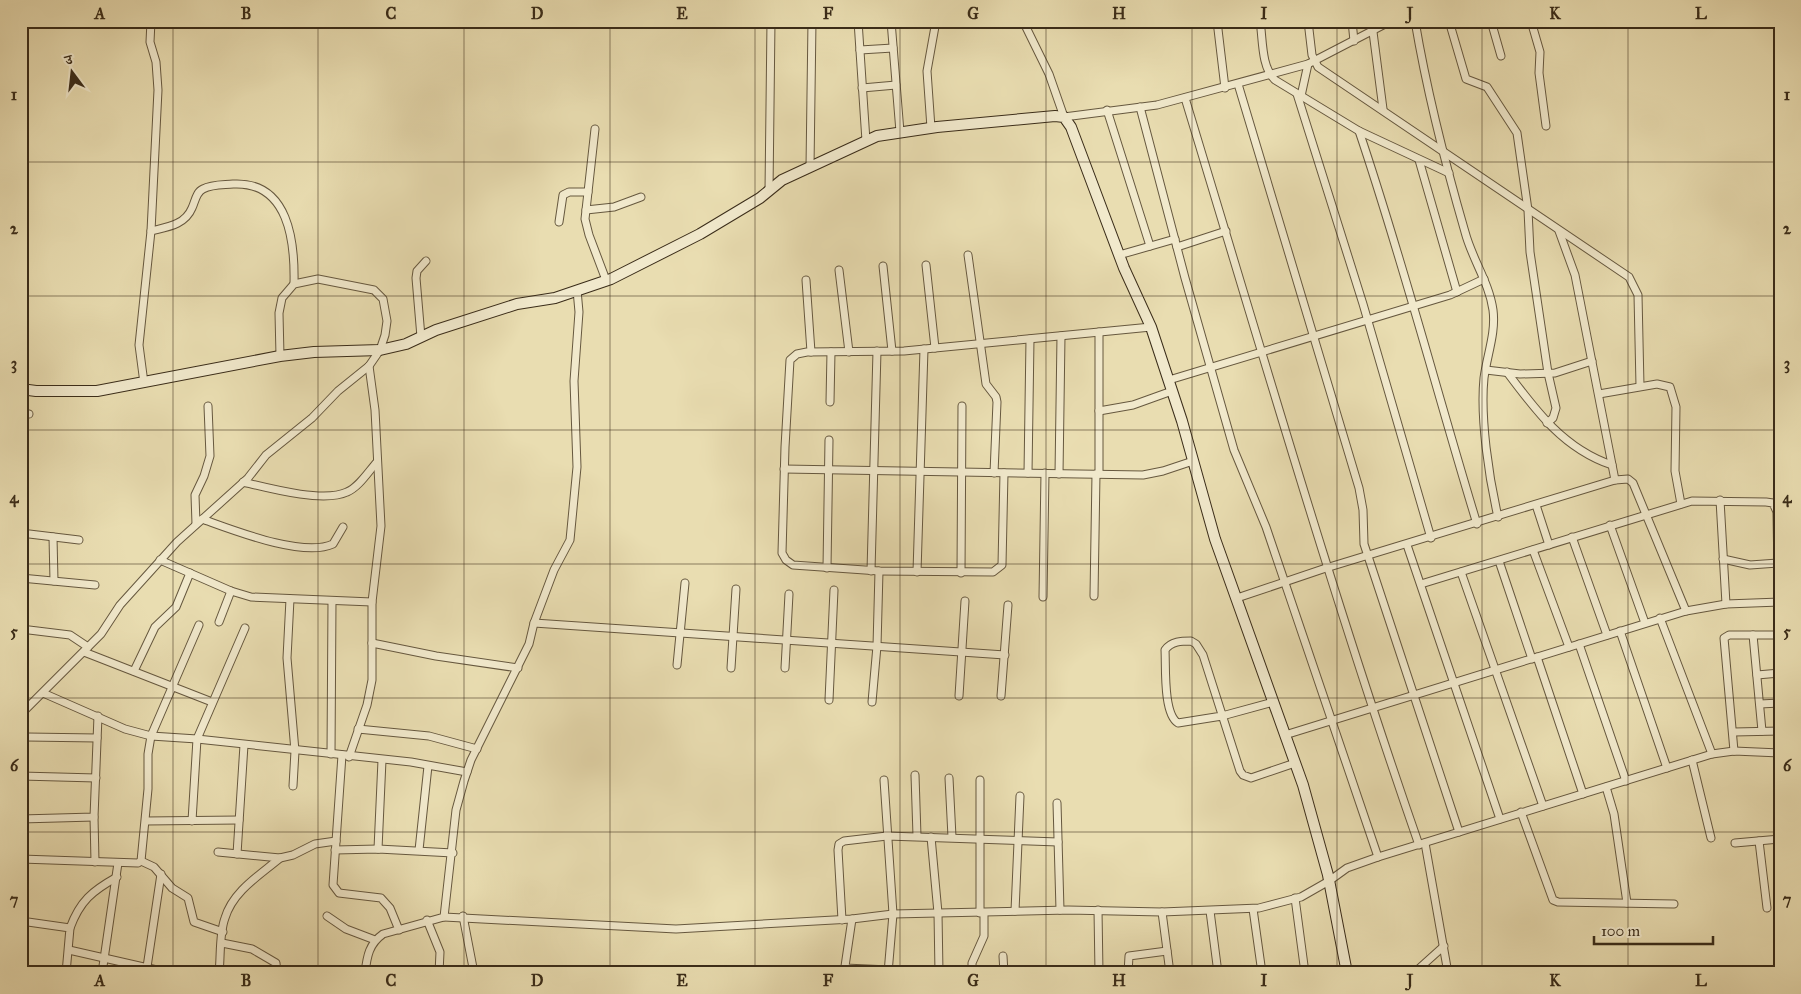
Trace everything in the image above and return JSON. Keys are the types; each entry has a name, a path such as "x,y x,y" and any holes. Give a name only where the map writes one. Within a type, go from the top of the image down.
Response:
{"street":[{"path":"144,383 139,345 151,231 158,90 156,62 150,42 151,21"},
{"path":"769,191 771,21"},
{"path":"810,167 812,21"},
{"path":"858,21 866,141"},
{"path":"891,21 900,132"},
{"path":"931,128 927,71 936,21"},
{"path":"1024,21 1049,74 1064,117 1069,121 1081,149 1119,255 1151,327 1172,391 1215,539 1295,763 1329,881 1347,973"},
{"path":"1217,21 1225,88"},
{"path":"1260,21 1269,75 1359,131 1449,173"},
{"path":"1308,21 1311,63 1299,95 1368,320 1430,538"},
{"path":"1352,21 1354,41"},
{"path":"1415,21 1434,116 1449,173 1468,242 1490,294 1494,322 1486,370 1484,398 1489,466 1498,517"},
{"path":"1449,21 1466,79 1487,87 1517,133 1528,210 1530,252 1548,373 1556,413 1547,423"},
{"path":"1491,21 1501,56"},
{"path":"1531,21 1540,52 1539,73 1546,126"},
{"path":"21,388 36,391 97,391 280,356 314,352 380,350 406,344 421,337 517,304 555,298 606,280 700,234 769,191 782,180 878,136 931,128 1055,116 1064,117 1185,98 1311,63 1389,22"},
{"path":"1373,32 1383,109"},
{"path":"860,50 893,48"},
{"path":"1311,63 1383,109 1528,210 1629,277 1634,282 1638,295 1640,386"},
{"path":"1238,84 1359,488 1363,510 1363,539 1368,557 1458,832"},
{"path":"862,88 896,85"},
{"path":"1185,98 1326,568 1371,708 1422,844 1448,973"},
{"path":"1140,106 1234,450 1266,526 1378,857"},
{"path":"1107,110 1150,246"},
{"path":"595,129 593,165 586,210 589,235 606,280"},
{"path":"1359,131 1415,305 1438,394 1477,524"},
{"path":"1419,160 1457,292"},
{"path":"151,231 172,226 187,217 199,192 203,189 210,186 247,185 268,194 277,202 286,217 292,242 294,284"},
{"path":"559,222 563,195 569,192 588,192"},
{"path":"586,210 614,207 641,196"},
{"path":"1177,247 1226,231"},
{"path":"1559,231 1576,275 1615,480"},
{"path":"1119,255 1175,239"},
{"path":"968,255 982,344 986,384 998,402 994,472"},
{"path":"421,337 416,271 426,261"},
{"path":"926,264 935,348"},
{"path":"883,266 892,351"},
{"path":"839,270 849,352"},
{"path":"21,714 101,634 120,605 160,560 243,482 266,455 312,418 338,391 369,366 380,350 387,321 386,309 380,294 367,289 318,279 294,284 282,298 278,313 280,356"},
{"path":"1168,380 1262,353 1457,292 1484,279"},
{"path":"806,280 811,352"},
{"path":"444,917 453,853 456,810 467,772 529,644 534,623 554,570 570,540 577,467 574,381 579,312 578,290"},
{"path":"1004,473 1002,565 998,569 986,574 961,574 875,571 793,565 786,560 782,553 790,360 797,354 811,352 924,349 1151,327"},
{"path":"1094,596 1100,332"},
{"path":"1060,474 1061,336"},
{"path":"1028,473 1030,339"},
{"path":"917,572 922,471 924,349"},
{"path":"872,702 877,646 872,470 877,351"},
{"path":"830,402 831,352"},
{"path":"1486,370 1554,373 1592,361"},
{"path":"369,366 373,386 380,526 372,602 370,693 358,729 345,756 332,879 335,890 339,893 381,898 390,908 399,930"},
{"path":"1507,372 1547,423 1568,442 1595,459 1612,465"},
{"path":"1598,394 1640,386 1664,384 1673,392 1677,440 1675,471 1681,504"},
{"path":"1099,411 1133,405 1172,391"},
{"path":"199,522 194,495 204,476 210,456 208,406"},
{"path":"961,574 962,406"},
{"path":"827,568 829,440"},
{"path":"784,469 828,468 1143,475 1168,470 1193,461"},
{"path":"243,482 285,492 339,495 352,489 377,462"},
{"path":"1043,597 1045,473"},
{"path":"1237,598 1326,568 1477,524 1615,480 1628,479 1633,483 1686,611"},
{"path":"1421,584 1681,504 1701,500 1720,500 1766,502 1776,506 1779,635 1729,635 1723,641 1734,732 1734,751"},
{"path":"1720,500 1726,604"},
{"path":"1536,505 1549,545"},
{"path":"199,522 266,541 315,547 333,544 343,527"},
{"path":"1610,525 1645,622"},
{"path":"21,533 79,540"},
{"path":"53,537 54,581"},
{"path":"1572,537 1607,634"},
{"path":"1407,545 1500,819"},
{"path":"1533,550 1569,647"},
{"path":"1724,559 1750,565 1778,563"},
{"path":"160,560 251,597 372,602"},
{"path":"1499,561 1583,794"},
{"path":"1461,572 1542,806"},
{"path":"134,671 155,627 176,607 190,573"},
{"path":"21,578 95,585"},
{"path":"677,665 685,584"},
{"path":"731,668 736,589"},
{"path":"220,622 231,590"},
{"path":"829,700 834,590"},
{"path":"785,668 789,594"},
{"path":"290,599 288,658 295,751 294,786"},
{"path":"330,754 332,601"},
{"path":"959,696 965,601"},
{"path":"1285,735 1645,622 1686,611 1726,604 1779,602"},
{"path":"1001,696 1008,605"},
{"path":"1660,618 1712,754"},
{"path":"534,623 1005,655"},
{"path":"141,861 146,821 148,754 151,736 199,625"},
{"path":"192,821 197,739 244,628"},
{"path":"21,629 70,636 86,650 212,702"},
{"path":"1620,630 1667,768"},
{"path":"1753,635 1762,730"},
{"path":"1274,702 1222,716 1185,723 1175,721 1170,709 1166,687 1165,650 1167,646 1179,642 1191,641 1196,644 1202,655 1222,716 1240,771 1246,778 1256,777 1295,763"},
{"path":"372,643 436,656 518,668"},
{"path":"1579,644 1626,781"},
{"path":"1757,675 1780,673"},
{"path":"43,693 125,728 151,736 197,739 330,754 467,772"},
{"path":"1760,704 1780,703"},
{"path":"95,862 94,817 98,716"},
{"path":"358,729 429,736 477,749"},
{"path":"1734,732 1780,731"},
{"path":"28,737 97,738"},
{"path":"236,854 244,745"},
{"path":"365,973 368,953 375,940 383,934 427,920 444,917 463,916 676,929 842,920 893,914 1060,910 1162,912 1253,909 1295,898 1329,881 1347,868 1378,857 1712,754 1734,751 1780,753"},
{"path":"378,849 382,760"},
{"path":"1692,760 1711,838"},
{"path":"419,850 428,766"},
{"path":"915,775 917,836"},
{"path":"21,776 96,778"},
{"path":"949,778 952,837"},
{"path":"852,919 845,971 888,971 893,914 884,780"},
{"path":"972,973 972,963 984,936 980,780"},
{"path":"1606,787 1614,814 1627,903"},
{"path":"1015,912 1020,796"},
{"path":"1057,803 1060,910"},
{"path":"1521,812 1553,900 1558,902 1674,904"},
{"path":"21,819 94,817"},
{"path":"146,821 239,820"},
{"path":"842,920 839,844 854,839 887,836 932,836 1058,842"},
{"path":"932,836 938,913 939,973"},
{"path":"1735,842 1780,839"},
{"path":"218,852 280,858 293,855 315,844 336,841"},
{"path":"1759,841 1766,908"},
{"path":"335,850 419,850 453,853"},
{"path":"220,973 224,919 237,894 280,858"},
{"path":"21,860 118,863 138,863 141,861 154,867 172,888 188,898 194,922 223,932"},
{"path":"102,973 118,863"},
{"path":"147,967 161,874"},
{"path":"66,973 70,928 77,910 86,899 117,877"},
{"path":"1295,898 1305,973"},
{"path":"1253,909 1262,973"},
{"path":"1098,910 1099,973"},
{"path":"1210,911 1218,973"},
{"path":"1162,912 1170,973"},
{"path":"327,916 346,929 375,940"},
{"path":"463,916 474,973"},
{"path":"427,920 440,952 439,973"},
{"path":"21,921 70,928"},
{"path":"222,943 261,953 276,963 277,973"},
{"path":"1414,973 1444,946"},
{"path":"69,950 170,973"},
{"path":"1128,973 1128,956 1167,951"},
{"path":"1003,956 1004,973"}]}
